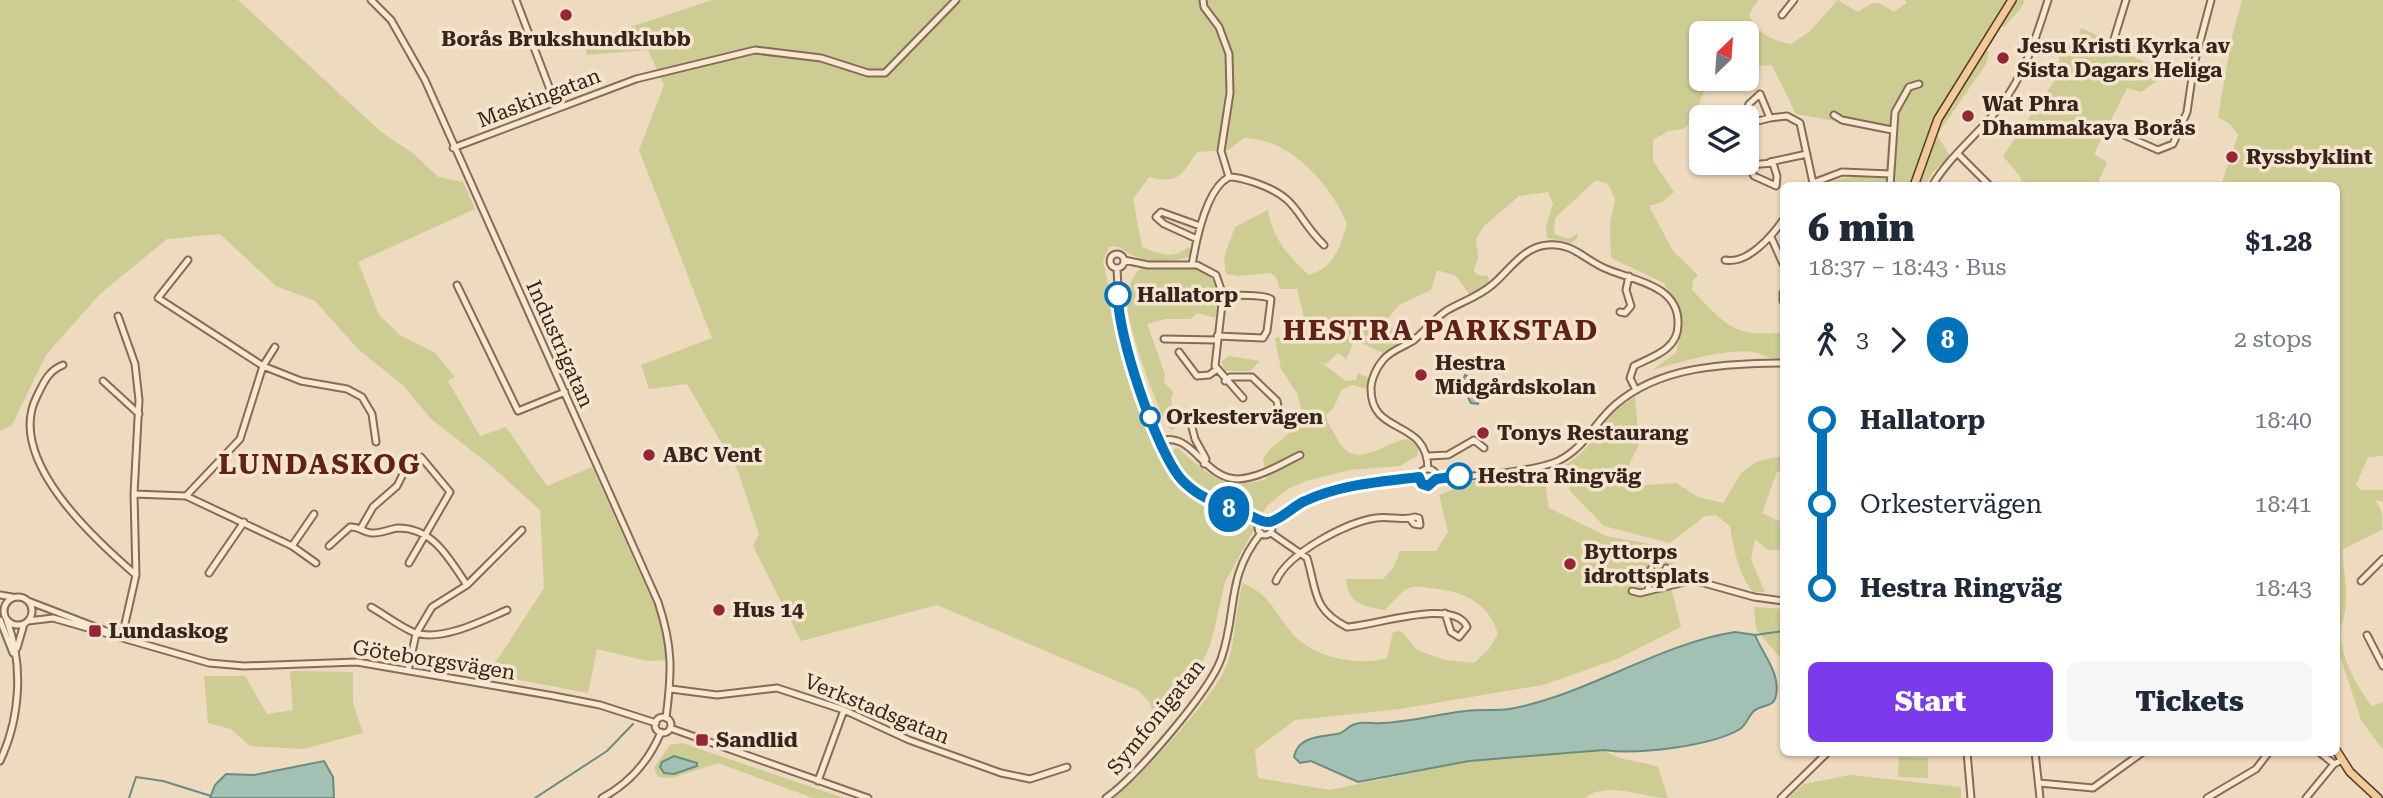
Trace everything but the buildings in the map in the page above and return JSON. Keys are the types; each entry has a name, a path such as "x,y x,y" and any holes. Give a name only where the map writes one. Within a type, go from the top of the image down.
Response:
{"main road":[{"path":"1914,182 1938,119 2012,0"},
{"path":"2337,756 2338,762 2378,798"}],"street":[{"name":"Industrigatan","path":"371,0 391,20 408,48 658,602 670,643 671,689 666,718"},
{"path":"516,0 557,108"},
{"name":"Maskingatan","path":"453,148 636,79 755,50 821,58 869,73 885,73 956,0"},
{"path":"1203,0 1204,7 1219,27 1229,54 1230,93 1221,151 1229,177"},
{"path":"1782,15 1794,0"},
{"path":"1935,182 2000,106 2014,85 2032,48 2048,0"},
{"path":"2114,39 2126,0"},
{"path":"2126,136 2156,149 2170,147 2189,102 2194,64 2211,0"},
{"path":"1891,182 1892,130 1901,98 1909,88 1919,84"},
{"path":"1749,105 1760,94 1770,118"},
{"path":"1834,115 1842,120 1892,130"},
{"path":"1759,121 1770,118 1797,119 1812,182"},
{"path":"1759,162 1807,153"},
{"path":"1958,154 1986,182"},
{"path":"1754,175 1774,187 1776,169 1770,162"},
{"path":"1817,182 1842,172 1891,174"},
{"path":"1192,265 1200,226 1222,183 1229,177"},
{"path":"1229,177 1260,184 1287,197 1308,229 1324,245"},
{"path":"1196,239 1164,225 1156,217 1161,212 1200,226"},
{"path":"1725,260 1735,261 1771,237 1780,224"},
{"path":"1771,237 1780,257"},
{"path":"1428,469 1428,456 1418,438 1387,422 1374,404 1372,383 1386,357 1417,337 1444,312 1487,289 1536,247 1551,244 1573,248 1609,271 1629,276 1661,291 1673,304 1678,323 1676,336 1667,349 1632,368 1630,378 1636,390"},
{"path":"1117,268 1111,264 1112,256 1119,254 1124,260 1148,265 1192,265 1213,272 1223,295 1216,370 1243,398"},
{"path":"188,260 158,298 263,366 301,380 346,389 362,397 372,414 376,442"},
{"path":"1117,268 1122,266 1124,260"},
{"path":"1117,268 1120,329 1159,441 1172,468 1187,485 1210,501 1250,515 1260,522 1271,523 1293,507 1323,494 1369,482 1419,477"},
{"path":"1620,312 1625,313 1632,306 1626,290 1629,276"},
{"path":"457,285 518,411 565,393"},
{"path":"1164,339 1263,338 1272,308 1271,299 1264,295 1239,298 1223,295"},
{"path":"118,316 135,364 139,414 134,494 136,575 122,637"},
{"path":"186,496 240,439 263,366 275,347"},
{"path":"1179,352 1191,373 1197,376 1216,370"},
{"path":"1436,479 1434,472 1428,469 1422,471 1419,477 1422,484 1428,486 1436,479 1530,468 1559,460 1583,444 1612,408 1636,390 1664,378 1703,367 1780,363"},
{"path":"63,365 51,369 47,376 31,407 28,431 48,483 136,575"},
{"path":"1225,381 1230,377 1251,377 1277,401 1279,412"},
{"path":"103,381 139,414"},
{"path":"1191,423 1195,439 1206,459 1204,464"},
{"path":"1159,441 1167,438 1184,442 1204,464 1219,475 1240,479 1258,475 1300,455"},
{"path":"1428,456 1448,455 1474,440 1484,448"},
{"path":"360,528 373,507 397,486 410,460 418,456 450,492 409,563"},
{"path":"134,494 186,496 292,546 316,563"},
{"path":"292,546 314,514"},
{"path":"1276,581 1302,553 1329,536 1378,517 1410,519"},
{"path":"209,573 244,522"},
{"path":"1260,522 1261,533 1271,533 1307,558 1316,598 1324,612 1347,627 1374,625 1415,615 1445,613 1455,614 1464,621 1467,627 1463,636 1459,637 1451,632 1445,613"},
{"path":"1271,523 1271,533"},
{"path":"329,546 350,527 370,533 396,528 427,535 440,546 467,585"},
{"path":"408,671 416,634 432,607 467,585 522,530"},
{"name":"Symfonigatan","path":"1106,798 1143,763 1211,680 1222,656 1238,570 1244,555 1261,533"},
{"path":"2361,581 2383,559"},
{"path":"1662,588 1666,568"},
{"path":"1648,591 1651,569"},
{"path":"1632,592 1648,591 1693,580 1754,597 1780,601"},
{"path":"0,595 28,601 32,609 16,652 14,721 0,761"},
{"path":"15,597 6,603 3,617 16,662"},
{"name":"Göteborgsvägen","path":"28,601 122,637"},
{"path":"371,607 416,634 448,632 508,610"},
{"path":"3,617 14,625 27,622"},
{"path":"3,617 16,652"},
{"name":"Göteborgsvägen","path":"27,622 53,618 183,657 225,665 341,661 408,671 589,703 656,723"},
{"path":"2367,635 2383,666"},
{"name":"Verkstadsgatan","path":"671,689 717,695 777,688 845,710 909,740 1001,773 1030,779 1068,767"},
{"path":"818,781 845,710"},
{"path":"661,732 656,723 666,718 670,722 670,728"},
{"path":"602,798 640,768 650,756 661,732 670,728 868,798"},
{"path":"1781,798 1824,756"},
{"path":"1967,756 1971,798"},
{"path":"2036,756 2040,798"},
{"path":"2039,783 2093,788 2137,756"},
{"path":"2207,798 2256,769 2266,756"},
{"path":"2306,798 2338,762 2327,756"},
{"path":"2093,788 2095,798"}],"green space":[{"path":"0,0 238,0 380,131 414,154 438,177 463,182 475,209 358,262 379,315 400,335 435,353 455,377 448,381 480,436 506,427 547,486 592,467 660,618 667,660 647,661 597,649 588,693 483,673 498,659 544,588 540,510 490,465 430,418 404,386 359,350 315,301 276,286 220,234 167,239 100,294 46,355 12,425 0,431"},
{"path":"712,0 1758,0 1749,14 1752,21 1689,21 1689,91 1704,91 1698,105 1689,105 1689,122 1684,129 1668,131 1653,140 1653,161 1674,192 1662,202 1649,206 1673,251 1698,275 1693,280 1692,290 1731,326 1753,333 1780,332 1780,360 1747,351 1734,352 1705,356 1652,370 1676,353 1683,322 1664,283 1611,258 1610,225 1615,199 1608,184 1596,180 1555,218 1554,234 1569,239 1578,233 1577,239 1571,243 1547,238 1546,226 1553,204 1548,192 1519,196 1484,226 1476,239 1478,257 1474,271 1477,275 1488,276 1489,281 1481,290 1469,294 1456,276 1437,270 1431,290 1399,305 1386,320 1403,340 1383,353 1355,340 1346,359 1338,353 1326,364 1319,361 1346,381 1356,380 1358,373 1368,378 1367,389 1352,385 1342,389 1334,407 1326,415 1345,449 1361,455 1408,439 1419,448 1417,456 1400,466 1350,470 1306,481 1286,490 1267,506 1225,582 1211,643 1195,678 1157,729 1150,703 1138,690 937,605 801,641 753,546 759,534 738,471 687,384 649,389 641,365 712,338 639,150 664,85 648,50 587,55 585,42","holes":["1244,138 1261,140 1292,155 1319,179 1340,208 1347,223 1339,248 1330,262 1318,272 1309,275 1282,246 1273,229 1268,210 1235,227 1224,257 1226,274 1238,276 1270,273 1276,277 1280,289 1297,289 1303,324 1291,334 1275,338 1281,369 1298,395 1304,423 1294,425 1263,459 1267,479 1252,483 1228,482 1208,473 1178,448 1161,454 1124,357 1103,261 1109,247 1113,246 1147,260 1169,261 1189,257 1191,249 1188,247 1172,255 1160,254 1142,247 1133,199 1149,177 1167,179 1178,176 1197,152 1228,150"]},
{"path":"1838,0 1858,12 1876,3 1894,12 1907,3 1905,0 2025,0 2005,27 1993,23 1979,43 1989,52 1986,64 1937,135 1950,156 1932,173 1928,182 1826,182 1857,176 1885,178 1889,131 1796,114 1772,65 1759,66 1759,30 1777,41 1791,44 1809,32"},
{"path":"2242,0 2383,0 2383,456 2368,457 2356,485 2361,490 2383,490 2383,502 2375,500 2382,514 2382,530 2343,549 2346,606 2341,635 2345,657 2360,689 2372,706 2383,702 2383,750 2361,720 2340,659 2340,182 2222,182 2238,135 2230,124 2218,117 2232,37"},
{"path":"2081,28 2101,37 2112,47 2169,73 2141,92 2127,88 2094,154 2107,162 2100,182 2022,182 2003,156 2058,76 2060,49 2076,44"},
{"path":"1141,268 1196,269 1210,276 1217,288 1215,318 1197,313 1191,319 1166,319 1147,324 1165,374 1164,382 1174,393 1171,397 1176,428 1171,430 1144,368 1128,314 1129,288"},
{"path":"1229,356 1260,361 1250,371 1224,371 1222,361"},
{"path":"1635,396 1639,444 1629,465 1628,481 1638,486 1676,483 1698,497 1723,503 1742,472 1758,461 1780,457 1780,472 1777,472 1762,513 1780,522 1780,550 1768,550 1755,539 1751,560 1765,592 1753,592 1748,585 1737,561 1730,526 1716,515 1705,516 1670,543 1604,526 1571,492 1556,468 1580,454 1621,406"},
{"path":"1543,470 1549,508 1606,536 1661,546 1674,556 1675,581 1670,583 1681,627 1617,659 1543,685 1400,709 1295,720 1255,750 1258,778 1330,790 1469,761 1604,750 1617,757 1658,767 1668,798 1604,790 1585,798 1114,798 1177,734 1210,694 1221,676 1231,652 1243,583 1260,593 1271,604 1300,641 1322,654 1362,661 1387,658 1393,632 1401,631 1417,650 1445,660 1474,663 1489,649 1498,634 1488,613 1472,600 1453,592 1414,587 1402,592 1384,610 1363,605 1353,599 1346,579 1383,579 1394,567 1400,551 1436,551 1448,532 1439,495 1474,481"},
{"path":"1754,607 1780,609 1780,657 1756,629"},
{"path":"290,671 353,672 353,703 363,733 303,749 250,746 231,729 208,723 204,676 245,676 267,714 293,710"},
{"path":"682,743 844,798 813,798 718,763 672,778 658,777 654,768 670,745"},
{"path":"1899,757 1928,758 1928,778 1898,777"},
{"path":"1850,775 1961,787 1961,798 1788,798 1804,784"}],"shaded area":[{"path":"1465,375 1478,382 1481,390 1478,404 1471,403 1466,393 1463,386"},
{"path":"1735,632 1755,635 1776,679 1776,695 1771,703 1754,711 1740,729 1712,740 1654,750 1604,750 1469,761 1358,782 1311,761 1300,763 1294,757 1296,750 1305,741 1339,733 1355,724 1403,721 1471,710 1509,709 1566,693 1678,647"},
{"path":"674,756 697,763 697,766 674,774 664,773 660,767 662,762"},
{"path":"324,761 333,777 334,798 210,798 215,785 226,774 254,775"}],"waterway":[{"path":"1755,635 1780,631"},
{"path":"535,798 607,751 633,724"},
{"path":"129,798 136,777 163,781 211,796"}],"bus line":[{"name":"8","path":"1118,295 1118,312 1124,342 1163,453 1181,480 1223,508 1250,515 1260,522 1267,520 1271,523 1303,502 1349,486 1419,477 1422,484 1428,486 1434,484 1436,479 1459,476"}],"place":[{"name":"Borås Brukshundklubb","path":"566,15"},
{"name":"Jesu Kristi Kyrka av Sista Dagars Heliga","path":"2003,58"},
{"name":"Wat Phra Dhammakaya Borås","path":"1968,116"},
{"name":"Ryssbyklint","path":"2232,157"},
{"name":"Hallatorp","path":"1118,295"},
{"name":"Hestra Midgårdskolan","path":"1421,375"},
{"name":"Orkestervägen","path":"1150,417"},
{"name":"Tonys Restaurang","path":"1483,433"},
{"name":"ABC Vent","path":"649,455"},
{"name":"Hestra Ringväg","path":"1459,476"},
{"name":"Byttorps idrottsplats","path":"1570,564"},
{"name":"Hus 14","path":"719,610"},
{"name":"Lundaskog","path":"95,631"},
{"name":"Sandlid","path":"702,740"}],"district":[{"name":"HESTRA PARKSTAD","path":"1441,330"},
{"name":"LUNDASKOG","path":"320,464"}]}
